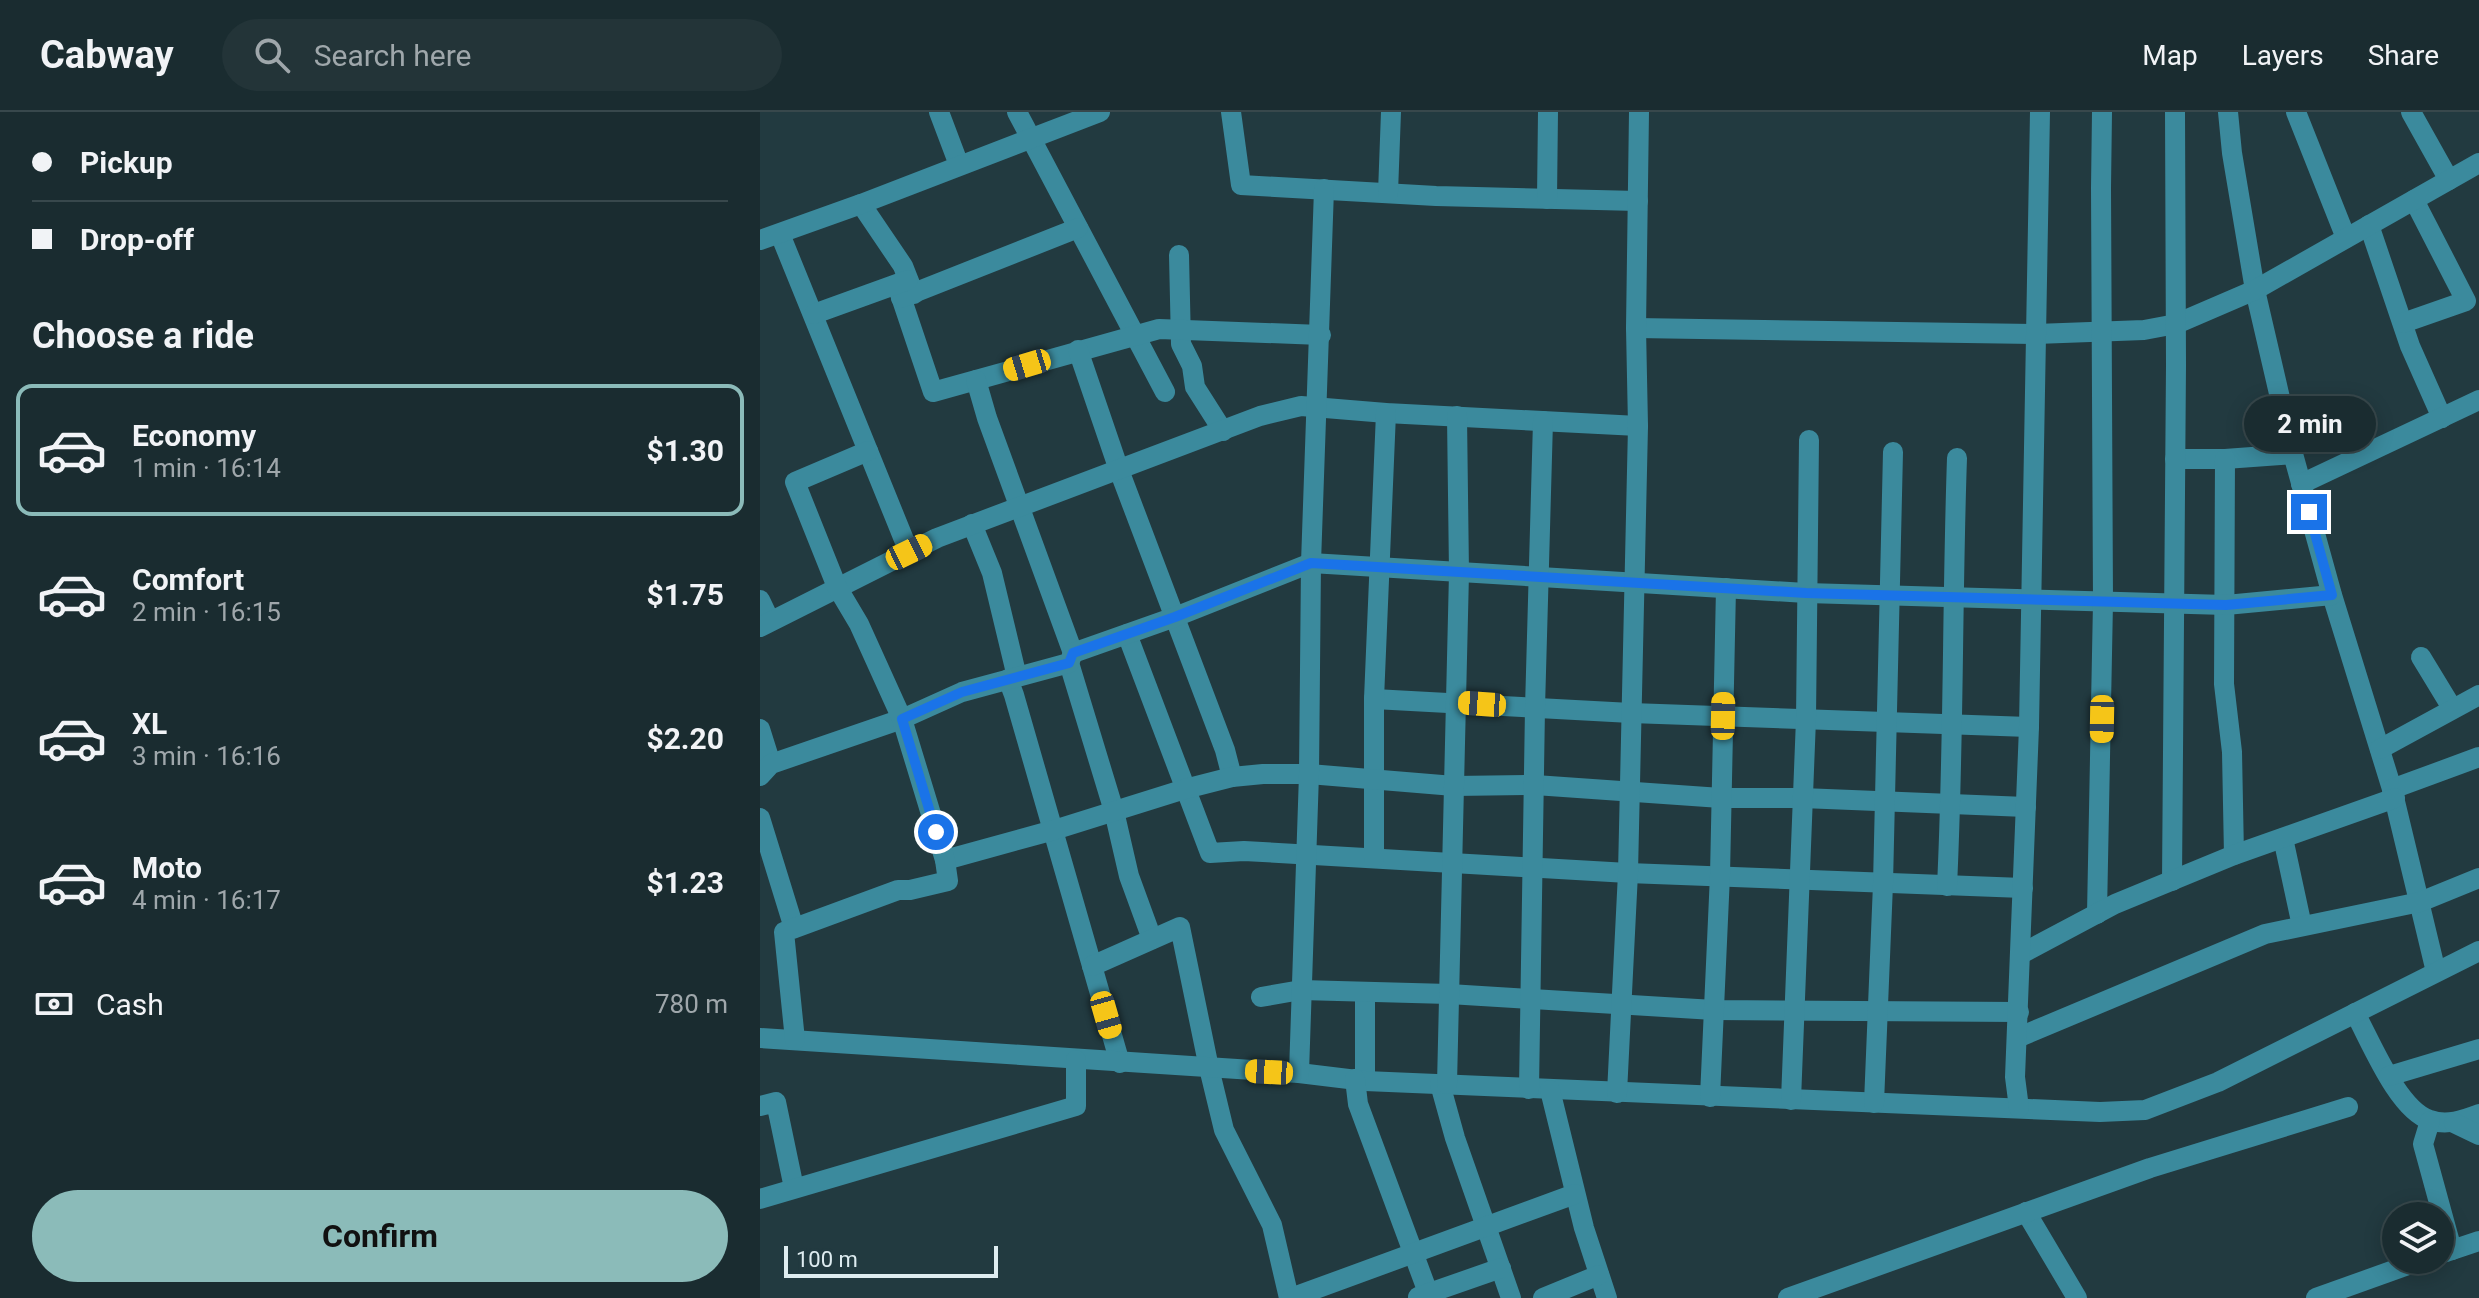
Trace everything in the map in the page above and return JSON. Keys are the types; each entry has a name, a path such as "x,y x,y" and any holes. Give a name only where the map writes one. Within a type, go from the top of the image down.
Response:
{"street":[{"path":"939,112 959,165"},
{"path":"1017,112 1165,392"},
{"path":"760,240 1100,112"},
{"path":"1231,112 1241,185 1638,201"},
{"path":"1388,193 1391,112"},
{"path":"1547,199 1548,112"},
{"path":"1617,1093 1630,793 1638,426 1639,112"},
{"path":"2019,1108 2015,1077 2029,727 2040,112"},
{"path":"2097,914 2103,602 2102,112"},
{"path":"2172,881 2175,112"},
{"path":"2228,112 2255,290 2293,454 2332,595 2394,793 2436,972"},
{"path":"2296,112 2346,238"},
{"path":"2413,113 2449,180"},
{"path":"1636,328 2036,334 2144,330 2176,324 2255,290 2479,163"},
{"path":"1299,1073 1309,774 1311,563 1324,189"},
{"path":"2403,323 2466,301 2414,200"},
{"path":"861,204 903,266 905,289 933,392 1159,329 1321,335"},
{"path":"2369,225 2403,323 2442,418"},
{"path":"814,314 905,289 1078,228"},
{"path":"780,234 909,552"},
{"path":"1179,255 1181,344 1192,366 1195,387 1223,431"},
{"path":"1078,350 1119,470 1225,750 1232,777"},
{"path":"976,380 1071,658 1129,876 1152,939"},
{"path":"2301,484 2479,400"},
{"path":"760,600 765,624 972,524 1260,416 1301,406 1638,426"},
{"path":"1374,858 1374,699 1386,413"},
{"path":"1457,416 1459,573 1444,1084 1455,1138 1511,1298"},
{"path":"1543,421 1535,708 1532,999 1539,1089 1607,1298"},
{"path":"1791,1100 1806,719 1809,440"},
{"path":"795,1040 784,932 898,890 948,881 945,860 902,719 859,624 837,587 795,482 868,451"},
{"path":"1874,1103 1883,884 1893,452"},
{"path":"2175,459 2293,454"},
{"path":"1947,886 1957,458"},
{"path":"2225,459 2224,684 2232,752 2234,855"},
{"path":"972,524 992,573 1012,678 1120,1063"},
{"path":"760,729 766,770 902,719 962,692 1071,658 1311,563 1806,593 2226,605 2332,595"},
{"path":"1710,1097 1720,875 1726,588"},
{"path":"1127,634 1210,853 1244,851 1628,873 2023,888"},
{"path":"2421,657 2452,708"},
{"path":"2380,749 2479,695"},
{"path":"1374,699 1631,713 2029,727"},
{"path":"2021,954 2097,914 2172,881 2479,757"},
{"path":"945,860 1232,777 1309,774 1454,786 1535,785 1721,798 2026,807"},
{"path":"760,818 794,928"},
{"path":"2283,838 2302,926"},
{"path":"2017,1038 2265,934 2420,902 2479,878"},
{"path":"1092,966 1180,927 1224,1130 1272,1225 1290,1298 1575,1194"},
{"path":"760,1038 1299,1073 1360,1080 2100,1112 2145,1110 2218,1082 2479,951"},
{"path":"1261,997 1301,990 1449,994 1714,1010 2019,1012"},
{"path":"1365,992 1358,1104 1424,1297 1501,1268"},
{"path":"2355,1013 2411,1110 2430,1121 2454,1123 2479,1135"},
{"path":"2389,1076 2479,1049"},
{"path":"760,1199 1076,1106 1076,1060"},
{"path":"760,1106 776,1102 794,1188"},
{"path":"1788,1298 2150,1168 2348,1107"},
{"path":"2454,1123 2479,1114"},
{"path":"2430,1121 2423,1144 2435,1202"},
{"path":"2026,1212 2077,1298"},
{"path":"2454,1249 2479,1241"},
{"path":"2316,1298 2383,1274"},
{"path":"1543,1298 1599,1275"}],"route":[{"path":"936,832 902,719 962,692 1069,663 1073,653 1175,617 1311,563 1806,593 2226,605 2332,595 2309,512"}]}
